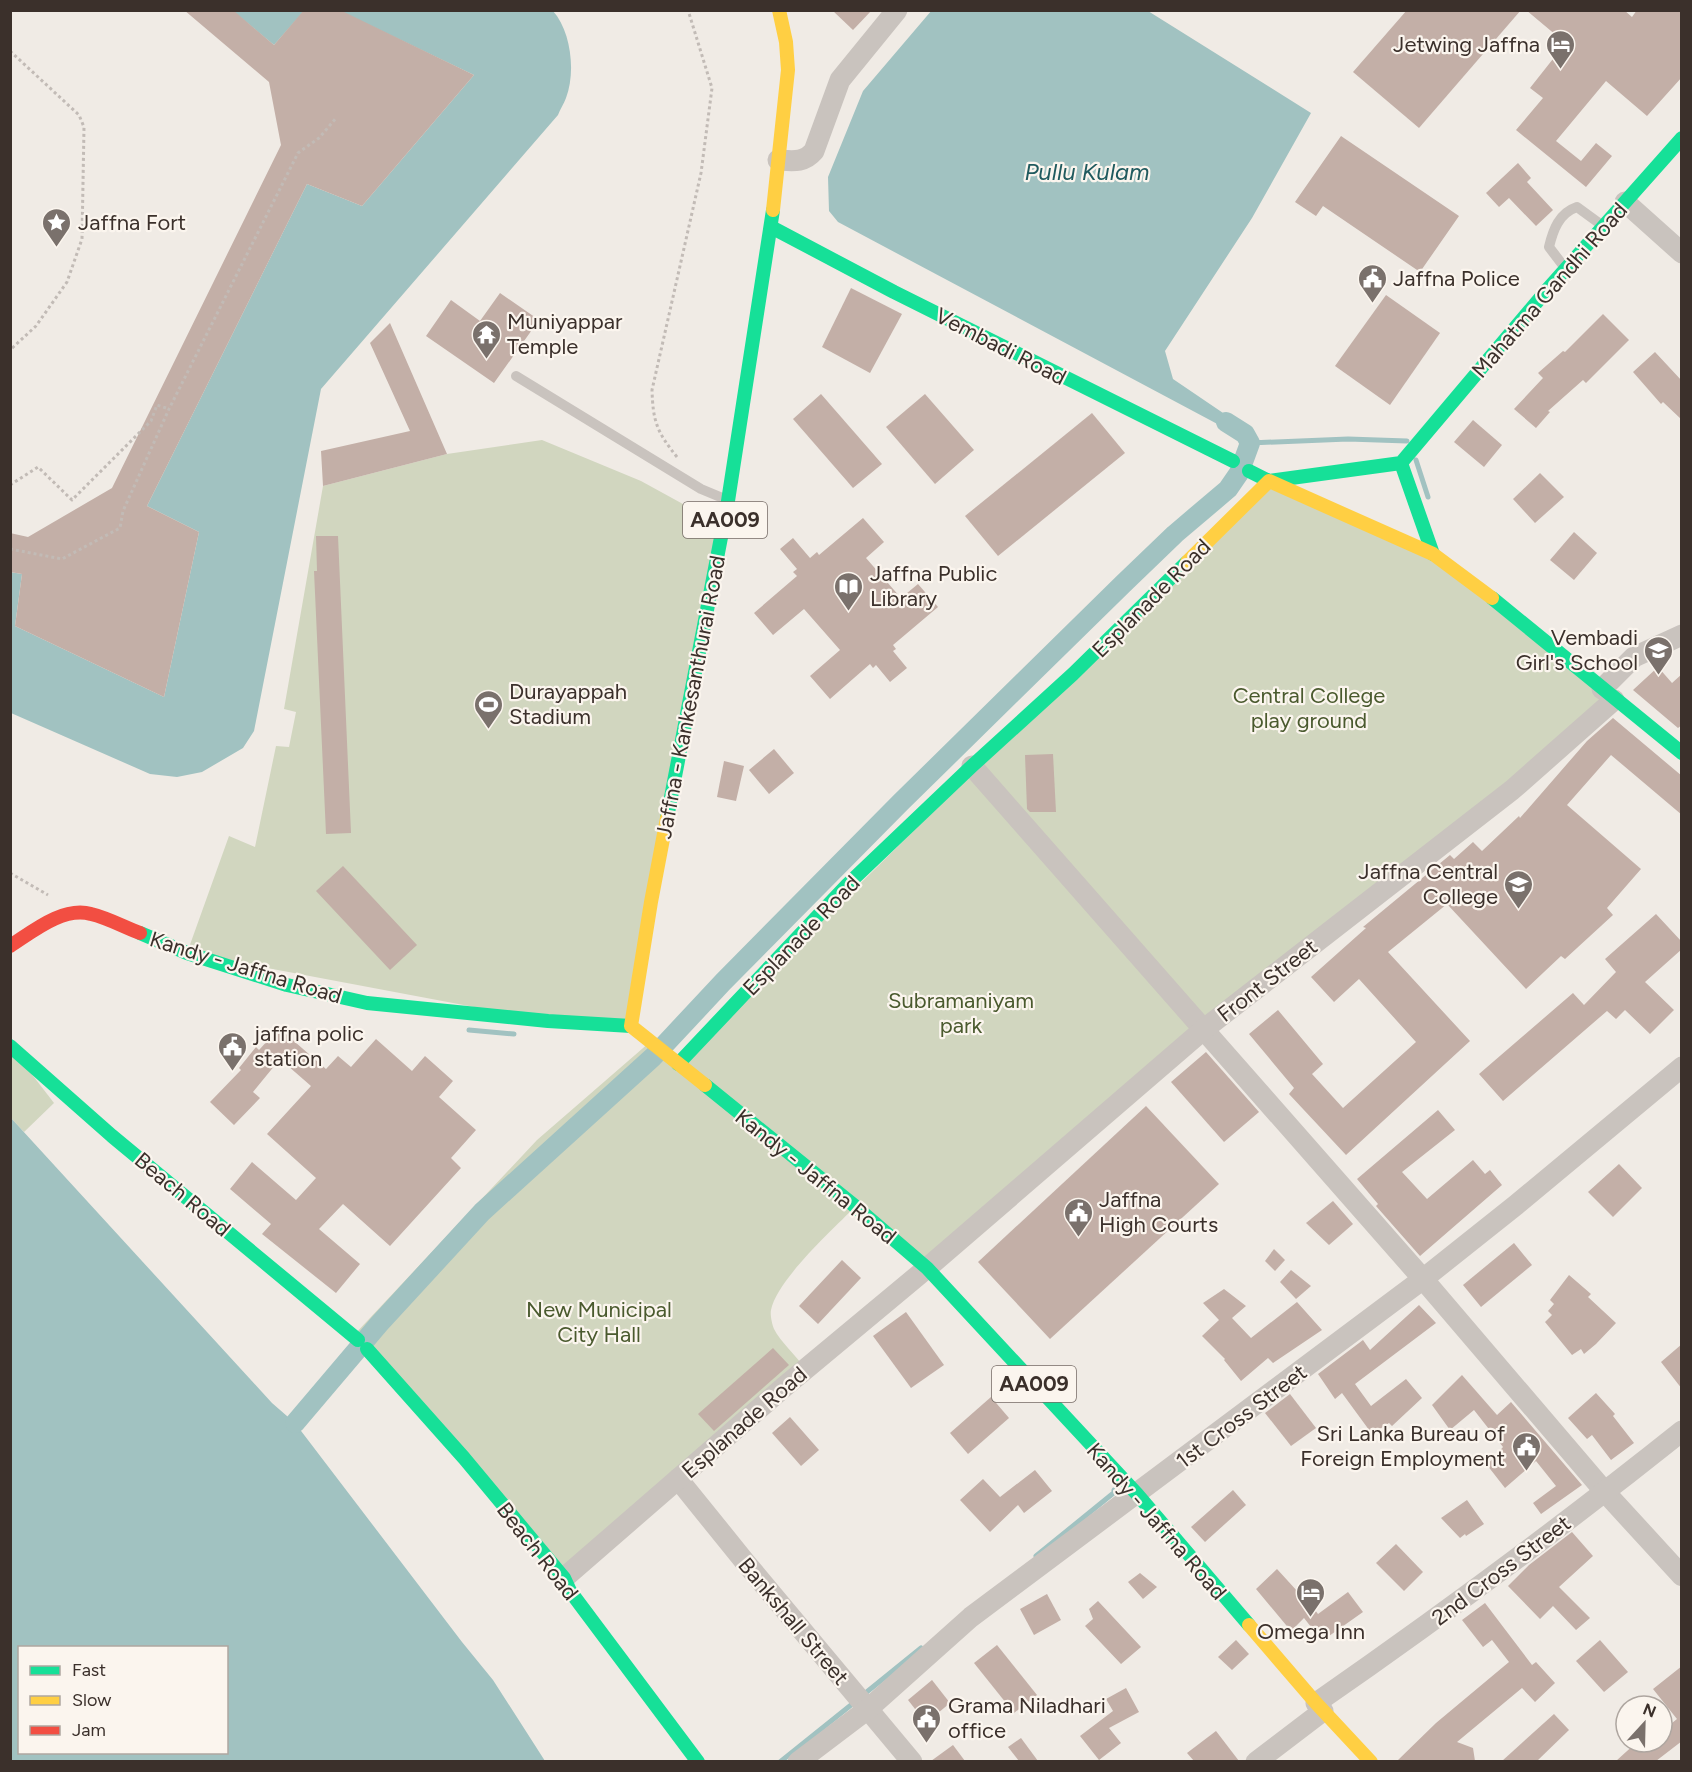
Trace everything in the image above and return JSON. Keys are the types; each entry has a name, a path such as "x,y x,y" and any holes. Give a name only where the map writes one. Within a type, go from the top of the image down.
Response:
{"main road":[{"name":"Jaffna - Kankesanthurai Road","path":"631,1026 649,914 728,501 771,227 788,70 786,42 778,10"},
{"name":"Mahatma Gandhi Road","path":"1409,454 1566,269 1682,138"},
{"name":"Vembadi Road","path":"771,227 894,292 1233,461"},
{"path":"1269,481 1409,454 1433,554"},
{"path":"1250,471 1433,554 1477,586 1682,753"},
{"name":"Esplanade Road","path":"678,1064 847,885 1073,674 1269,481"},
{"name":"Kandy - Jaffna Road","path":"10,946 59,916 90,913 187,953 265,978 367,1003 548,1021 631,1026 856,1207 927,1268 1137,1494 1320,1707 1371,1761"},
{"name":"Beach Road","path":"10,1046 112,1136 363,1344 464,1458 564,1578 570,1591 698,1761"}],"street":[{"path":"778,160 798,161 808,158 814,151 840,80 897,10"},
{"path":"1625,202 1682,253"},
{"name":"Front Street","path":"927,1268 1203,1030 1512,790 1608,694 1634,657 1682,635"},
{"path":"972,766 1423,1279 1605,1492 1682,1576"},
{"name":"1st Cross Street","path":"798,1761 868,1709 971,1617 1423,1279 1682,1067"},
{"name":"Esplanade Road","path":"564,1578 927,1268"},
{"name":"2nd Cross Street","path":"1256,1761 1320,1707 1605,1492 1682,1431"},
{"name":"Bankshall Street","path":"678,1479 912,1761"}],"lane":[{"path":"1566,269 1549,247 1558,221 1568,210 1577,207 1604,226"},
{"path":"516,376 701,489 728,501"}],"path":[{"path":"681,463 662,437 653,415 652,390 701,173 712,88 688,10"},
{"path":"10,51 79,115 84,127 82,239 67,282 36,326 10,350"},
{"path":"10,549 62,559 120,528 123,511 170,410 298,153 319,138 337,117"},
{"path":"10,485 38,467 72,500 151,421 156,405 170,410"},
{"path":"10,873 49,896"}],"green space":[{"name":"Durayappah Stadium","path":"542,440 641,481 723,526 631,1026 548,1021 187,953 229,836 255,847 276,746 289,747 296,712 284,709 323,486 447,454"},
{"path":"1269,481 1433,554 1614,700 927,1268 855,1207 794,1270 775,1298 771,1310 774,1329 806,1369 564,1578 354,1335 537,1140 650,1042 677,1064"},
{"path":"10,1046 54,1103 24,1132 11,1118"}],"water":[{"name":"Pullu Kulam","path":"932,10 1148,11 1311,113 1252,218 1165,351 1173,379 1229,417 1223,427 838,222 829,211 828,177 863,91"},
{"path":"233,11 304,11 274,45"},
{"path":"340,11 553,11 568,40 571,64 569,88 558,115 321,389 254,731 243,748 202,772 177,777 150,774 11,713 10,572 22,574 15,626 164,697 199,532 147,506 307,184 362,206 474,75"},
{"path":"11,1118 272,1403 295,1423 493,1680 545,1761 11,1761"}],"building":[{"path":"184,10 233,10 274,45 304,10 340,10 474,75 362,206 307,184 147,506 199,532 164,697 15,626 22,574 10,572 10,533 28,537 112,488 281,145 269,82"},
{"path":"832,10 872,10 853,30"},
{"path":"1407,10 1521,10 1419,128 1353,72"},
{"path":"1526,10 1624,10 1632,17 1637,10 1682,10 1682,77 1647,116 1606,81 1556,141 1581,161 1596,143 1612,156 1586,187 1516,130 1543,98 1530,88 1564,45 1561,43 1563,41"},
{"path":"1341,136 1459,216 1420,272 1323,206 1316,216 1295,202"},
{"path":"1518,163 1531,178 1527,182 1553,210 1536,226 1509,198 1499,207 1486,193"},
{"path":"851,288 902,314 870,373 822,347"},
{"name":"Muniyappar Temple","path":"500,293 539,320 494,383 426,336 451,300 480,321"},
{"path":"1386,295 1440,333 1390,405 1335,366"},
{"path":"1603,314 1629,340 1586,383 1583,380 1548,411 1550,412 1536,428 1514,409 1543,378 1538,373 1563,351 1565,352"},
{"path":"390,323 447,454 323,486 321,451 410,431 370,343"},
{"path":"1655,352 1682,381 1682,420 1663,402 1661,404 1633,372"},
{"path":"821,394 882,464 853,488 793,419"},
{"path":"925,394 974,450 935,484 886,427"},
{"path":"1092,413 1125,453 998,556 965,516"},
{"path":"1473,420 1502,445 1484,467 1454,442"},
{"path":"1540,473 1564,497 1535,523 1513,499"},
{"path":"863,518 884,542 866,558 901,598 918,584 938,607 893,645 896,649 893,651 907,668 890,682 876,665 873,668 870,664 830,699 810,676 840,650 804,609 773,635 754,613 797,576 793,572 797,569 780,549 793,538 810,558 817,552 819,555"},
{"path":"1574,532 1597,553 1574,580 1550,560"},
{"path":"316,536 338,536 351,833 326,834 314,571 317,571"},
{"path":"1658,667 1672,683 1682,674 1682,725 1678,728 1633,690"},
{"path":"1613,718 1682,776 1682,815 1611,755 1567,805 1641,869 1607,908 1613,915 1565,959 1561,956 1526,989 1447,904 1388,952 1470,1041 1346,1155 1289,1094 1294,1088 1249,1034 1278,1010 1323,1064 1312,1074 1343,1108 1416,1042 1359,979 1334,1002 1311,977 1366,928 1363,927 1450,855 1454,859 1473,842 1482,851 1519,816 1520,818 1587,741"},
{"path":"774,749 794,773 769,794 749,770"},
{"path":"1053,754 1056,812 1030,812 1027,809 1025,755"},
{"path":"724,761 744,766 736,801 717,797"},
{"path":"343,866 417,945 390,970 316,891"},
{"path":"1656,914 1682,942 1682,949 1645,982 1674,1010 1650,1034 1625,1010 1616,1019 1607,1011 1503,1101 1479,1074 1573,993 1584,1005 1616,972 1605,959"},
{"path":"279,1028 326,1069 338,1056 351,1067 376,1039 412,1071 425,1056 453,1081 439,1097 476,1130 451,1158 461,1168 390,1246 343,1204 319,1229 360,1264 336,1293 262,1234 271,1224 230,1189 252,1162 296,1200 316,1178 267,1134 311,1086 280,1059 253,1092 260,1098 234,1125 210,1102 241,1070 239,1068 256,1047 259,1050"},
{"path":"1206,1052 1259,1112 1224,1142 1171,1082"},
{"name":"Jaffna High Courts","path":"1146,1106 1219,1184 1050,1339 978,1262"},
{"path":"1438,1110 1455,1130 1402,1172 1427,1199 1473,1160 1485,1174 1490,1170 1502,1185 1420,1256 1376,1206 1378,1204 1357,1179"},
{"path":"1619,1164 1642,1188 1613,1217 1588,1192"},
{"path":"1333,1201 1353,1224 1329,1245 1306,1223"},
{"path":"1514,1243 1532,1265 1481,1307 1463,1285"},
{"path":"1274,1249 1285,1260 1275,1271 1265,1261"},
{"path":"842,1260 861,1278 818,1324 799,1306"},
{"path":"1291,1270 1311,1286 1296,1299 1280,1282"},
{"path":"1569,1275 1591,1294 1588,1297 1616,1323 1584,1354 1581,1349 1572,1355 1545,1322 1552,1315 1548,1311 1554,1304 1550,1300"},
{"path":"1224,1289 1246,1306 1232,1318 1251,1338 1297,1302 1322,1330 1273,1363 1268,1358 1241,1381 1225,1359 1202,1336 1219,1320 1203,1303"},
{"path":"1419,1305 1436,1323 1355,1384 1371,1406 1406,1379 1422,1398 1392,1426 1389,1423 1372,1434 1342,1393 1335,1399 1318,1374 1363,1340 1370,1350"},
{"path":"906,1312 944,1365 911,1388 873,1336"},
{"path":"1682,1344 1682,1389 1661,1362"},
{"path":"773,1348 789,1365 714,1431 698,1414"},
{"path":"1462,1375 1497,1415 1511,1402 1582,1485 1541,1514 1533,1503 1556,1486 1536,1461 1505,1488 1487,1465 1503,1447 1474,1410 1450,1430 1432,1405"},
{"path":"1596,1393 1615,1414 1613,1416 1634,1443 1611,1460 1592,1435 1587,1439 1568,1418"},
{"path":"1290,1394 1316,1428 1291,1446 1265,1413"},
{"path":"991,1397 1009,1418 968,1454 950,1433"},
{"path":"790,1417 819,1450 801,1466 772,1433"},
{"path":"1035,1470 1052,1491 1024,1513 1018,1505 990,1532 960,1500 983,1479 1000,1497"},
{"path":"1233,1490 1246,1505 1205,1542 1191,1527"},
{"path":"1467,1500 1484,1524 1460,1538 1441,1518"},
{"path":"1572,1532 1593,1556 1559,1587 1590,1618 1576,1630 1553,1606 1540,1619 1508,1586 1529,1565"},
{"path":"1396,1544 1423,1572 1404,1591 1376,1563"},
{"path":"1277,1569 1298,1592 1300,1590 1318,1614 1348,1592 1363,1612 1322,1641 1304,1618 1291,1631 1256,1589"},
{"path":"1140,1573 1157,1587 1143,1599 1128,1582"},
{"path":"1047,1594 1061,1620 1034,1635 1020,1609"},
{"path":"1098,1601 1141,1647 1121,1664 1085,1626 1093,1619 1089,1609"},
{"path":"1485,1603 1532,1665 1536,1662 1555,1683 1535,1702 1522,1688 1457,1742 1473,1748 1475,1761 1397,1761 1436,1723 1509,1662 1492,1640 1483,1647 1462,1620"},
{"path":"1236,1640 1249,1654 1232,1670 1218,1657"},
{"path":"1600,1640 1628,1672 1604,1692 1576,1661"},
{"path":"997,1645 1037,1695 1014,1713 974,1663"},
{"path":"1682,1666 1682,1741 1674,1747 1674,1721 1677,1719 1674,1715 1674,1694 1657,1694 1653,1689"},
{"path":"932,1680 950,1703 926,1723 908,1700"},
{"path":"1126,1688 1139,1712 1109,1728 1121,1743 1099,1760 1080,1736 1113,1711 1106,1699"},
{"path":"1554,1714 1569,1730 1537,1761 1502,1761"},
{"path":"1216,1731 1239,1761 1194,1761 1187,1753"},
{"path":"1021,1738 1038,1761 1019,1761 1008,1747"},
{"path":"953,1745 965,1761 931,1761"},
{"path":"1624,1754 1665,1754 1656,1761 1616,1761"}],"waterway":[{"path":"295,1423 379,1324 482,1212 653,1057 723,982 901,802 1175,534 1228,489 1239,473 1250,443 1245,434 1226,422"},
{"path":"1250,443 1348,439 1407,441"},
{"path":"1416,460 1428,497"},
{"path":"469,1030 514,1034"},
{"path":"1036,1556 1116,1491 1114,1490"},
{"path":"863,1695 921,1648"},
{"path":"780,1762 856,1701"}],"traffic: fast":[{"path":"1249,471 1269,481 1401,463 1547,290 1682,138"},
{"path":"667,818 728,501 773,210"},
{"path":"771,227 894,292 1233,461"},
{"path":"1401,463 1433,554"},
{"path":"678,1064 847,885 1073,674 1187,562"},
{"path":"1492,598 1682,753"},
{"path":"140,933 187,953 287,985 367,1003 548,1021 631,1026"},
{"path":"10,1046 112,1136 358,1340"},
{"path":"705,1085 856,1207 927,1268 1137,1494 1249,1625"},
{"path":"367,1349 464,1458 564,1578 570,1591 698,1762"}],"traffic: slow":[{"path":"773,210 788,70 786,42 779,10"},
{"path":"1187,562 1269,481 1433,554 1492,598"},
{"path":"667,818 631,1026 705,1085"},
{"path":"1249,1625 1316,1703 1371,1762"}],"traffic: jam":[{"path":"10,946 48,922 70,914 91,914 140,933"}],"place":[{"name":"Jetwing Jaffna","path":"1561,70"},
{"name":"Jaffna Fort","path":"57,248"},
{"name":"Jaffna Police","path":"1372,304"},
{"name":"Muniyappar Temple","path":"486,360"},
{"name":"Jaffna Public Library","path":"849,612"},
{"name":"Vembadi Girl's School","path":"1659,676"},
{"name":"Durayappah Stadium","path":"488,730"},
{"name":"Jaffna Central College","path":"1519,910"},
{"name":"jaffna polic station","path":"233,1072"},
{"name":"Jaffna High Courts","path":"1078,1238"},
{"name":"Sri Lanka Bureau of Foreign Employment","path":"1526,1472"},
{"name":"Omega Inn","path":"1311,1618"},
{"name":"Grama Niladhari office","path":"927,1744"}],"park label":[{"name":"Central College play ground","path":"1309,708"},
{"name":"Subramaniyam park","path":"961,1012"},
{"name":"New Municipal City Hall","path":"599,1322"}]}
